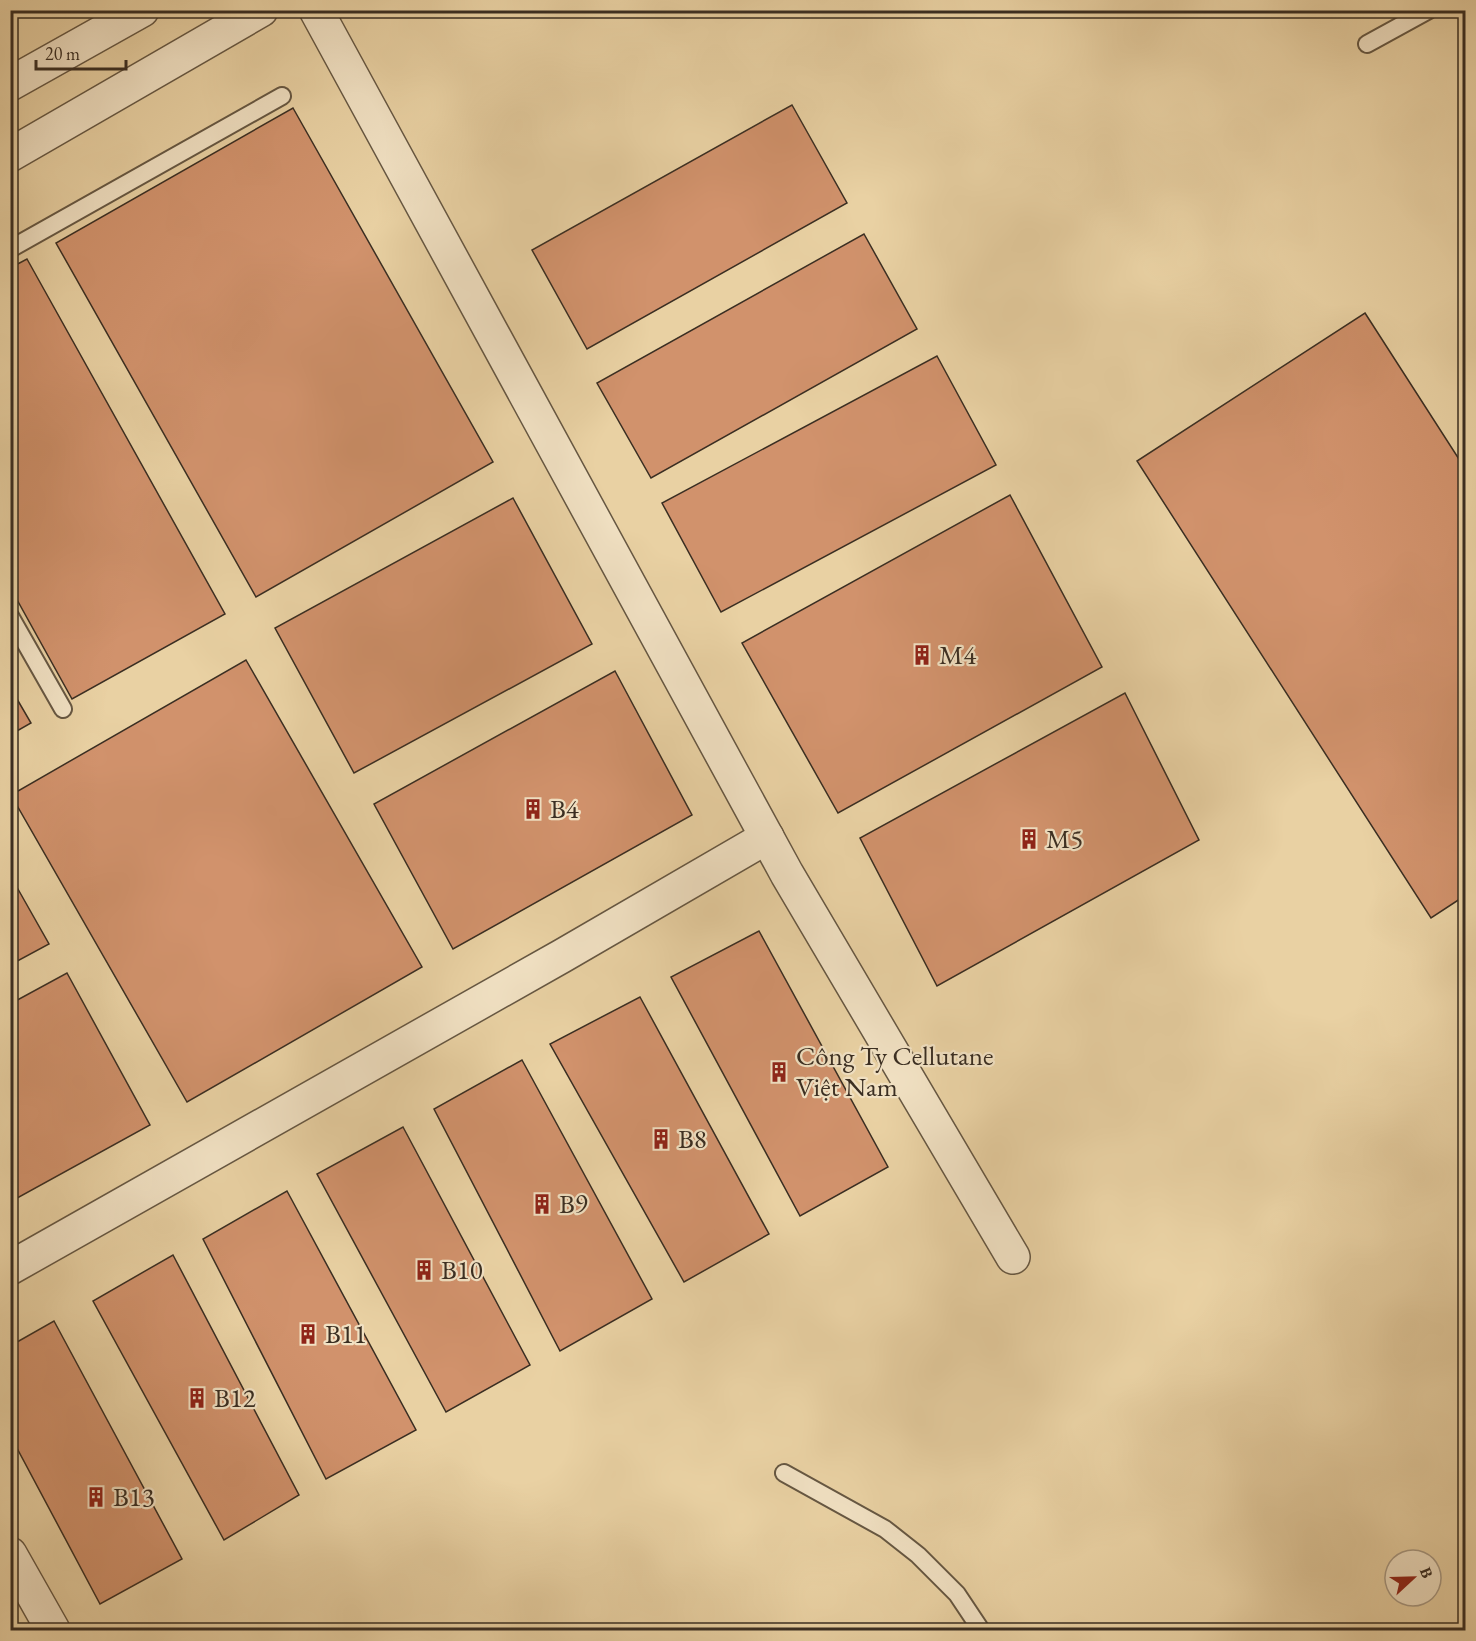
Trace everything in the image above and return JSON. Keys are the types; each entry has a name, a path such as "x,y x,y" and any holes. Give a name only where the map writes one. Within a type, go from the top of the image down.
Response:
{"street":[{"path":"10,84 142,10"},
{"path":"10,155 261,10"},
{"path":"316,10 766,837 1012,1257"},
{"path":"10,1268 552,962 766,837"},
{"path":"10,1554 53,1630"}],"lane":[{"path":"1367,44 1429,10"},
{"path":"10,249 282,96"},
{"path":"10,616 63,709"},
{"path":"784,1473 885,1529 918,1555 957,1594 981,1630"}],"building":[{"path":"792,105 847,203 587,349 532,250"},
{"path":"293,108 493,462 256,597 56,243"},
{"path":"864,234 917,329 651,478 597,383"},
{"path":"27,259 225,614 72,699 10,587 10,268"},
{"path":"1365,313 1466,470 1466,895 1431,918 1137,461"},
{"path":"937,356 996,465 721,612 662,503"},
{"name":"M4","path":"1010,495 1102,667 838,813 742,643"},
{"path":"513,498 592,644 354,773 275,628"},
{"path":"246,660 422,967 187,1102 11,795"},
{"name":"B4","path":"615,671 692,815 453,949 374,804"},
{"path":"10,687 31,723 10,735"},
{"name":"M5","path":"1125,693 1199,840 937,986 860,838"},
{"path":"10,875 49,944 10,965"},
{"name":"Công Ty Cellutane Việt Nam","path":"759,931 888,1167 800,1216 671,977"},
{"path":"67,973 150,1125 10,1202 10,1004"},
{"name":"B8","path":"640,997 769,1234 684,1282 550,1044"},
{"name":"B9","path":"522,1060 652,1299 560,1351 434,1109"},
{"name":"B10","path":"403,1127 530,1365 446,1412 317,1174"},
{"name":"B11","path":"287,1191 416,1430 326,1479 203,1239"},
{"name":"B12","path":"173,1255 299,1495 224,1540 93,1301"},
{"name":"B13","path":"54,1321 182,1559 100,1604 10,1435 10,1346"}],"place":[{"name":"M4","path":"922,655"},
{"name":"B4","path":"533,809"},
{"name":"M5","path":"1029,839"},
{"name":"Công Ty Cellutane Việt Nam","path":"779,1072"},
{"name":"B8","path":"661,1139"},
{"name":"B9","path":"542,1204"},
{"name":"B10","path":"424,1270"},
{"name":"B11","path":"308,1334"},
{"name":"B12","path":"197,1398"},
{"name":"B13","path":"96,1497"}]}
